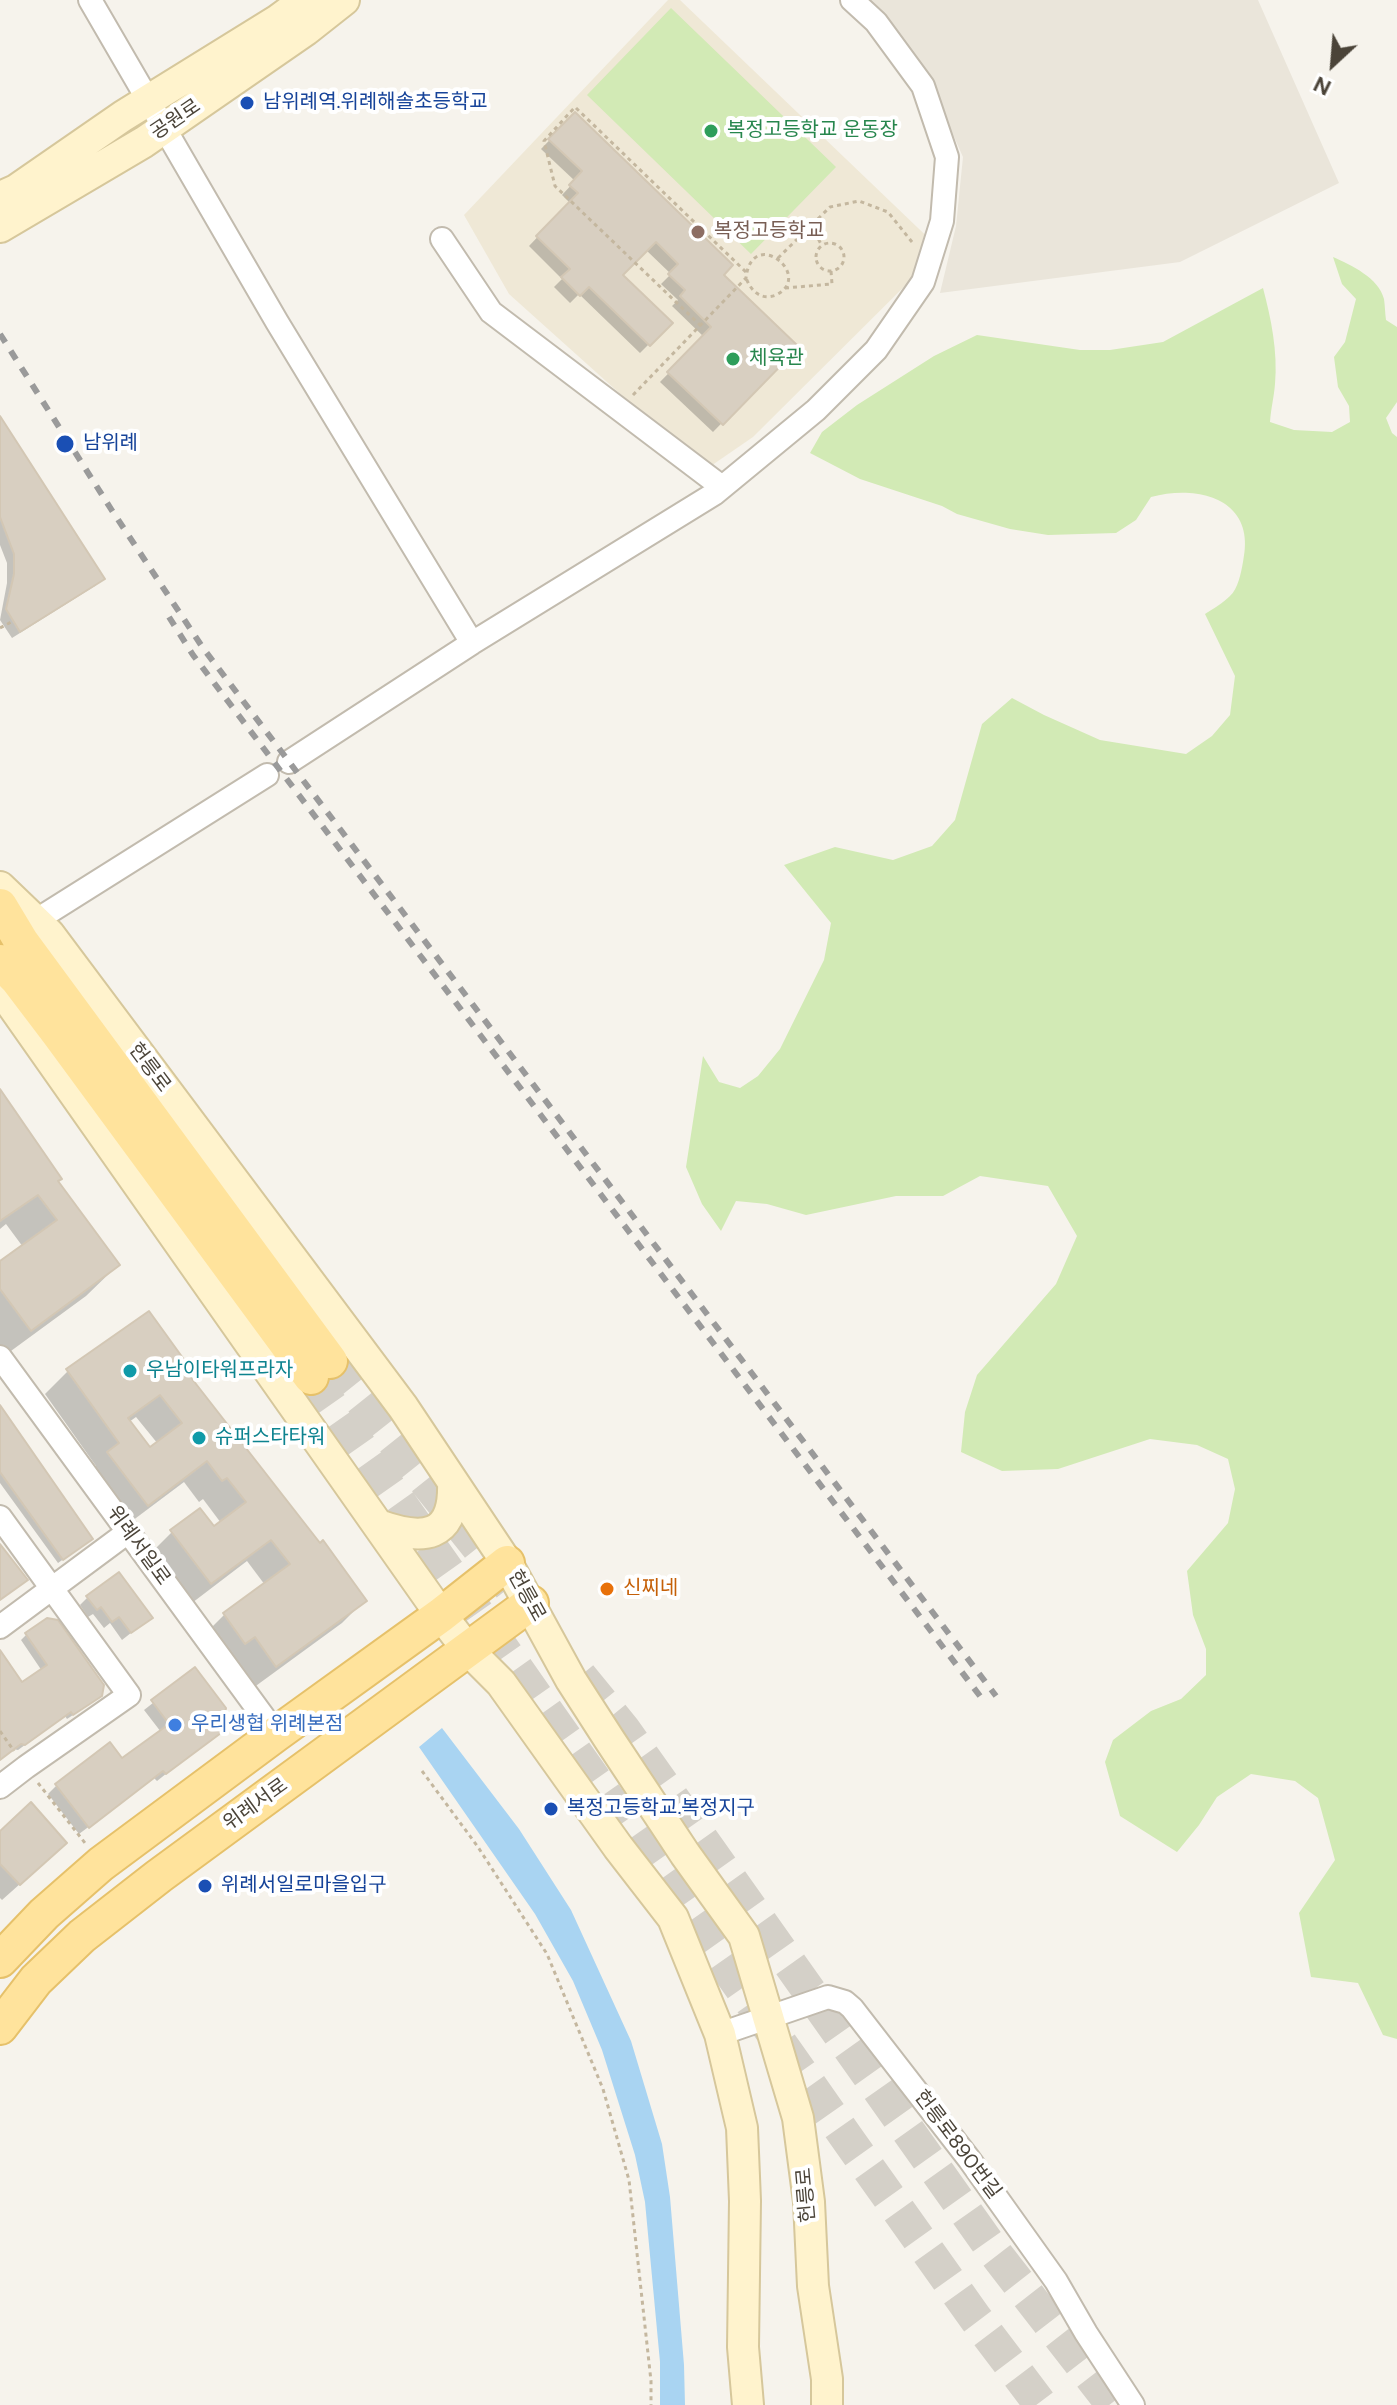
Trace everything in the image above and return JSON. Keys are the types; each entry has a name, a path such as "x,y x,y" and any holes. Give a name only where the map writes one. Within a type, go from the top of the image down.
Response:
{"main road":[{"name":"공원로","path":"0,197 16,190 148,100 305,0"},
{"name":"공원로","path":"0,227 165,128 294,39 344,0"},
{"name":"헌릉로","path":"0,887 49,934 403,1407 507,1563 571,1680 609,1739 744,1936 798,2118 809,2202 813,2286 827,2379 827,2405"},
{"path":"0,906 21,941 320,1369 17,979 0,962"},
{"path":"0,988 441,1615 468,1650 501,1683 618,1847 673,1918 720,2034 742,2128 745,2201 743,2347 748,2405"},
{"path":"378,1525 405,1535 434,1532 443,1525 453,1502 453,1482"},
{"path":"0,1960 44,1914 101,1864 441,1615 507,1563"},
{"name":"위례서로","path":"0,2027 36,1980 82,1936 531,1603"}],"street":[{"path":"90,0 281,328 472,643"},
{"path":"289,762 722,487 816,410 876,350 925,277 942,221 947,157 923,86 876,22 852,0"},
{"path":"442,239 491,312 722,487"},
{"path":"35,921 267,775"},
{"name":"위례서일로","path":"0,1357 276,1734"},
{"path":"0,1517 129,1695 0,1787"},
{"path":"0,1627 128,1532"},
{"name":"헌릉로890번길","path":"720,2034 828,1997 845,2002 852,2008 969,2159 1056,2281 1133,2405"}],"path":[{"path":"701,326 555,186 544,141 575,107 746,272"},
{"path":"778,258 830,207 859,201 888,212 912,243 925,277"},
{"path":"811,225 822,246"},
{"path":"833,243 843,251 843,264 831,271 822,269 816,261 817,251 833,243"},
{"path":"765,255 778,258 788,273 784,288 776,294 764,296 753,291 746,272 753,261 765,255"},
{"path":"784,288 832,284 831,271"},
{"path":"625,404 746,278"},
{"path":"0,628 13,621"},
{"path":"26,1767 101,1864"},
{"path":"422,1771 478,1847 547,1954 603,2089 629,2180 651,2405"}],"shaded area":[{"name":"복정고등학교","path":"668,0 680,0 941,250 753,437 705,470 509,294 464,215"},
{"path":"866,0 1258,0 1339,183 1180,262 940,293 956,226 963,157 931,85"}],"green space":[{"name":"복정고등학교 운동장","path":"671,8 836,167 751,254 587,95"},
{"path":"1333,257 1363,273 1376,285 1384,299 1386,320 1397,327 1397,402 1386,418 1397,437 1397,2039 1383,2035 1358,1983 1311,1977 1299,1913 1335,1860 1318,1798 1295,1781 1251,1774 1217,1797 1177,1852 1120,1816 1105,1762 1113,1740 1151,1711 1181,1699 1206,1675 1206,1649 1193,1615 1187,1571 1228,1523 1235,1489 1228,1459 1197,1445 1150,1439 1058,1469 1002,1471 961,1452 965,1412 977,1375 1056,1284 1077,1236 1048,1186 980,1176 943,1196 896,1196 806,1215 767,1204 736,1201 721,1231 702,1204 686,1167 703,1056 719,1082 740,1088 758,1076 780,1049 824,960 831,923 784,865 835,847 893,860 932,846 955,820 982,724 1012,698 1100,740 1186,754 1212,736 1230,715 1235,676 1205,614 1235,589 1245,541 1241,524 1233,511 1221,501 1188,493 1151,497 1136,520 1116,533 1048,535 1010,529 957,514 942,506 860,479 810,453 822,432 857,405 934,356 977,335 1080,350 1110,350 1163,342 1263,288 1276,360 1270,422 1294,430 1332,432 1350,422 1349,406 1338,387 1334,357 1345,342 1356,299 1342,284"}],"water":[{"path":"442,1728 519,1829 571,1910 631,2041 662,2144 670,2197 685,2405 660,2405 660,2362 645,2202 635,2155 602,2050 573,1981 535,1914 419,1747"}],"building":[{"path":"575,112 733,265 724,275 799,347 723,425 667,372 711,327 680,296 685,290 668,274 678,264 656,242 623,275 673,323 650,346 589,287 580,296 561,277 570,269 536,236 578,193 569,185 582,171 548,139"},
{"path":"0,416 105,579 20,632 6,609 14,574 14,554 0,517"},
{"path":"0,1089 62,1179 58,1181 120,1265 31,1331 0,1289 0,1261 57,1220 38,1195 0,1221"},
{"path":"149,1311 193,1372 189,1375 320,1543 323,1540 367,1601 276,1667 255,1637 245,1644 223,1613 290,1564 271,1540 211,1584 170,1530 200,1508 214,1526 246,1502 227,1478 222,1481 207,1461 148,1506 107,1452 119,1443 66,1369","holes":["160,1395 182,1423 150,1447 128,1418"]},
{"path":"0,1405 93,1539 63,1560 0,1472"},
{"path":"0,1544 28,1580 0,1600"},
{"path":"119,1572 153,1618 131,1633 119,1617 112,1622 101,1607 97,1610 86,1596"},
{"path":"47,1618 58,1620 104,1685 102,1696 73,1715 71,1712 0,1760 0,1650 22,1682 47,1665 25,1633"},
{"path":"195,1667 226,1708 221,1733 166,1774 163,1771 89,1828 55,1784 110,1742 122,1758 169,1724 151,1700"},
{"path":"31,1802 67,1843 20,1885 0,1864 0,1831"}],"tunnel":[{"path":"330,1361 510,1587"},
{"path":"311,1377 849,2141 1041,2405"},
{"path":"580,1676 624,1730 992,2249 1113,2405"}],"railway":[{"path":"0,334 203,648 996,1696"},
{"path":"169,617 193,655 986,1704"}],"place":[{"name":"남위례역.위례해솔초등학교","path":"247,103"},
{"name":"복정고등학교 운동장","path":"711,131"},
{"name":"복정고등학교","path":"698,232"},
{"name":"체육관","path":"733,359"},
{"name":"남위례","path":"65,444"},
{"name":"우남이타워프라자","path":"130,1371"},
{"name":"슈퍼스타타워","path":"199,1438"},
{"name":"신찌네","path":"607,1589"},
{"name":"우리생협 위례본점","path":"175,1725"},
{"name":"복정고등학교.복정지구","path":"551,1809"},
{"name":"위례서일로마을입구","path":"205,1886"}]}
